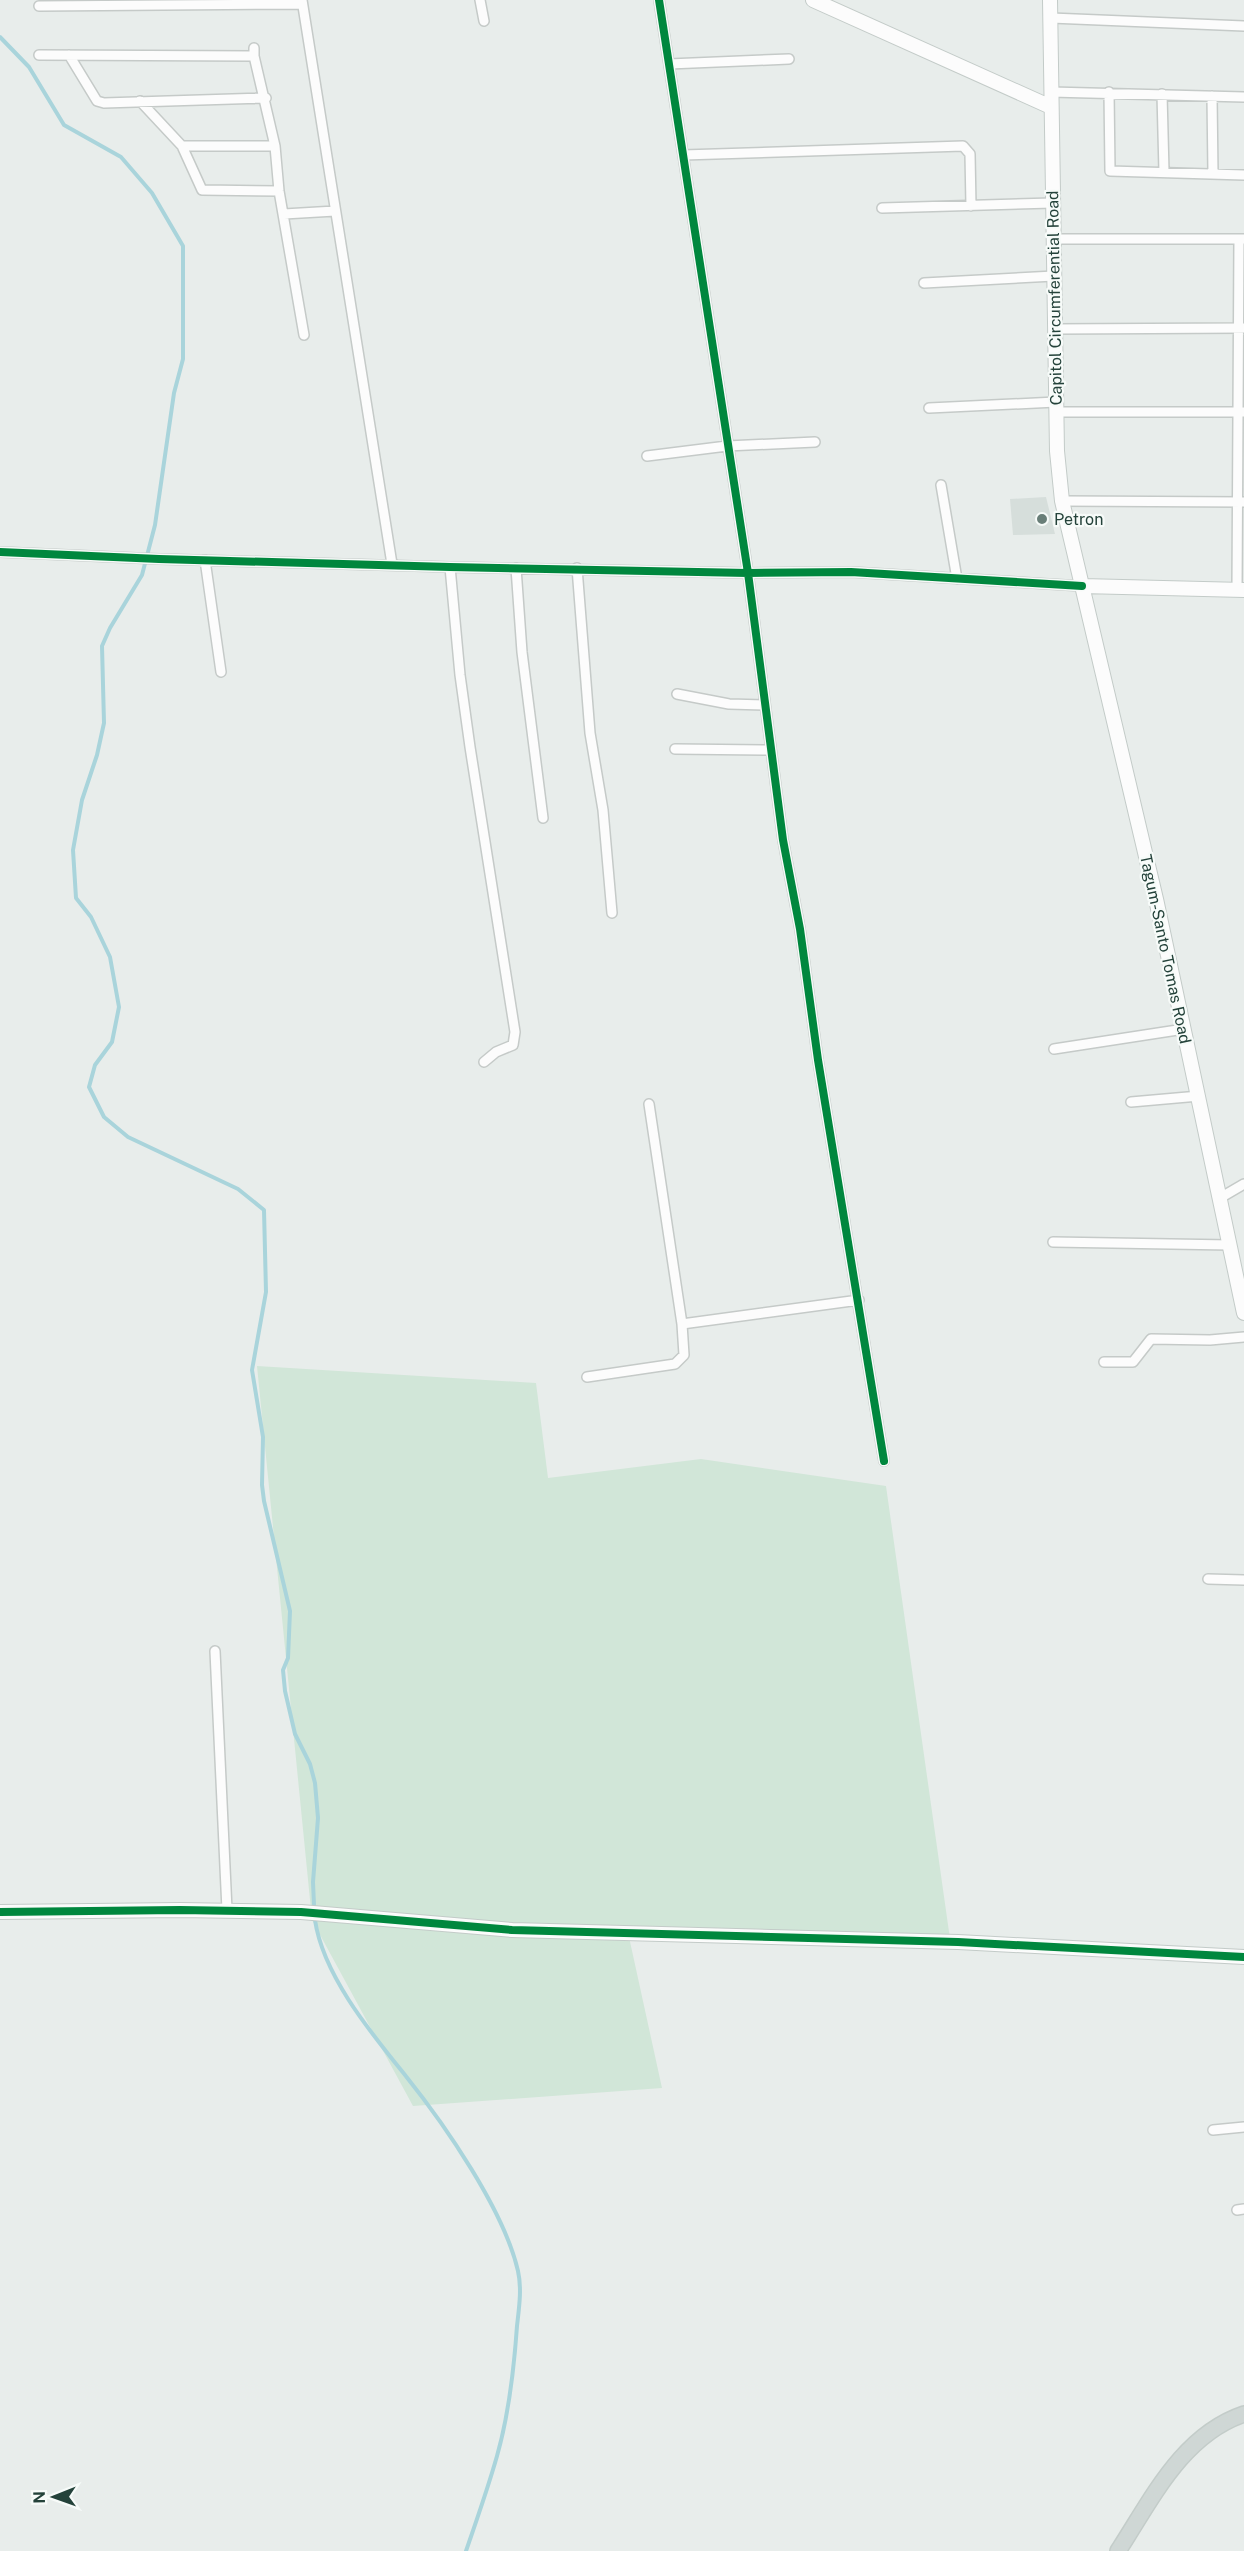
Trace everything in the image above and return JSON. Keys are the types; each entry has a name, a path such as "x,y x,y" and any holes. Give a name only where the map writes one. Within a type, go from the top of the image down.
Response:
{"main road":[{"path":"813,0 1051,107"},
{"name":"Capitol Circumferential Road","path":"1050,0 1058,468 1062,501 1083,586"},
{"path":"1083,586 1240,590"},
{"name":"Tagum-Santo Tomas Road","path":"1083,586 1184,1029 1230,1245 1241,1282 1244,1313"},
{"path":"0,1912 227,1910 331,1914 512,1930 936,1941 1244,1958"},
{"path":"1118,2551 1178,2462 1194,2443 1212,2428 1244,2414"}],"street":[{"path":"480,0 484,21"},
{"path":"659,0 748,573 783,840 807,972 818,1060 884,1461"},
{"path":"39,6 302,2 392,564"},
{"path":"1051,18 1244,26"},
{"path":"39,55 254,52 276,146 279,191 304,335"},
{"path":"69,55 97,101 104,103 266,98"},
{"path":"669,64 789,59"},
{"path":"1051,92 1162,93 1244,97"},
{"path":"1109,92 1110,171 1244,175"},
{"path":"1162,93 1164,172"},
{"path":"1212,96 1213,174"},
{"path":"140,101 182,146 202,190 279,191"},
{"path":"182,146 276,146"},
{"path":"683,155 963,146 969,153 971,206"},
{"path":"882,208 1052,203"},
{"path":"284,214 335,211"},
{"path":"1053,239 1242,239 1240,590"},
{"path":"924,283 1054,276"},
{"path":"1055,329 1241,328"},
{"path":"929,408 1056,407 1241,412"},
{"path":"647,456 727,446 815,442"},
{"path":"941,485 957,579"},
{"path":"1062,501 1241,502"},
{"path":"0,552 159,560 450,567 748,573 851,572 1083,586"},
{"path":"205,560 221,672"},
{"path":"450,567 470,747 515,1032 513,1045 496,1052 484,1062"},
{"path":"516,568 522,652 543,818"},
{"path":"576,568 590,733 603,810 612,913"},
{"path":"677,694 729,704 764,705"},
{"path":"675,749 771,750"},
{"path":"1054,1049 1184,1029"},
{"path":"1131,1102 1198,1096"},
{"path":"587,1377 675,1364 684,1355 682,1324 649,1104"},
{"path":"1220,1198 1244,1184"},
{"path":"1053,1242 1230,1245"},
{"path":"682,1324 859,1300"},
{"path":"1104,1362 1132,1362 1151,1339 1210,1340 1244,1337"},
{"path":"1208,1579 1244,1580"},
{"path":"215,1651 227,1910"},
{"path":"1213,2130 1244,2127"}],"shaded area":[{"path":"1046,497 1055,534 1013,535 1010,499"}],"green space":[{"path":"257,1366 536,1383 548,1478 701,1459 886,1486 951,1946 629,1937 662,2088 413,2106 312,1920"}],"waterway":[{"path":"0,37 29,67 64,125 121,157 152,193 183,246 183,359 174,393 155,525 142,575 110,628 102,646 104,723 97,755 82,800 73,850 76,898 91,917 110,957 119,1007 112,1042 95,1065 89,1087 104,1117 128,1137 238,1189 264,1210 266,1292 252,1370 263,1437 264,1501 290,1611 288,1658 283,1670 285,1691 295,1734 310,1764 315,1783 318,1818 313,1882 314,1905"},
{"path":"315,1920 328,1962 350,2002 438,2118 487,2195 511,2247 518,2271 519,2305 508,2408 494,2468 466,2551"}],"cycle path":[{"path":"659,0 748,573 783,840 800,929 818,1060 884,1461"},
{"path":"0,552 450,567 748,573 851,572 1082,586"},
{"path":"0,1912 180,1910 301,1912 512,1930 958,1942 1244,1957"}],"place":[{"name":"Petron","path":"1042,519"}]}
